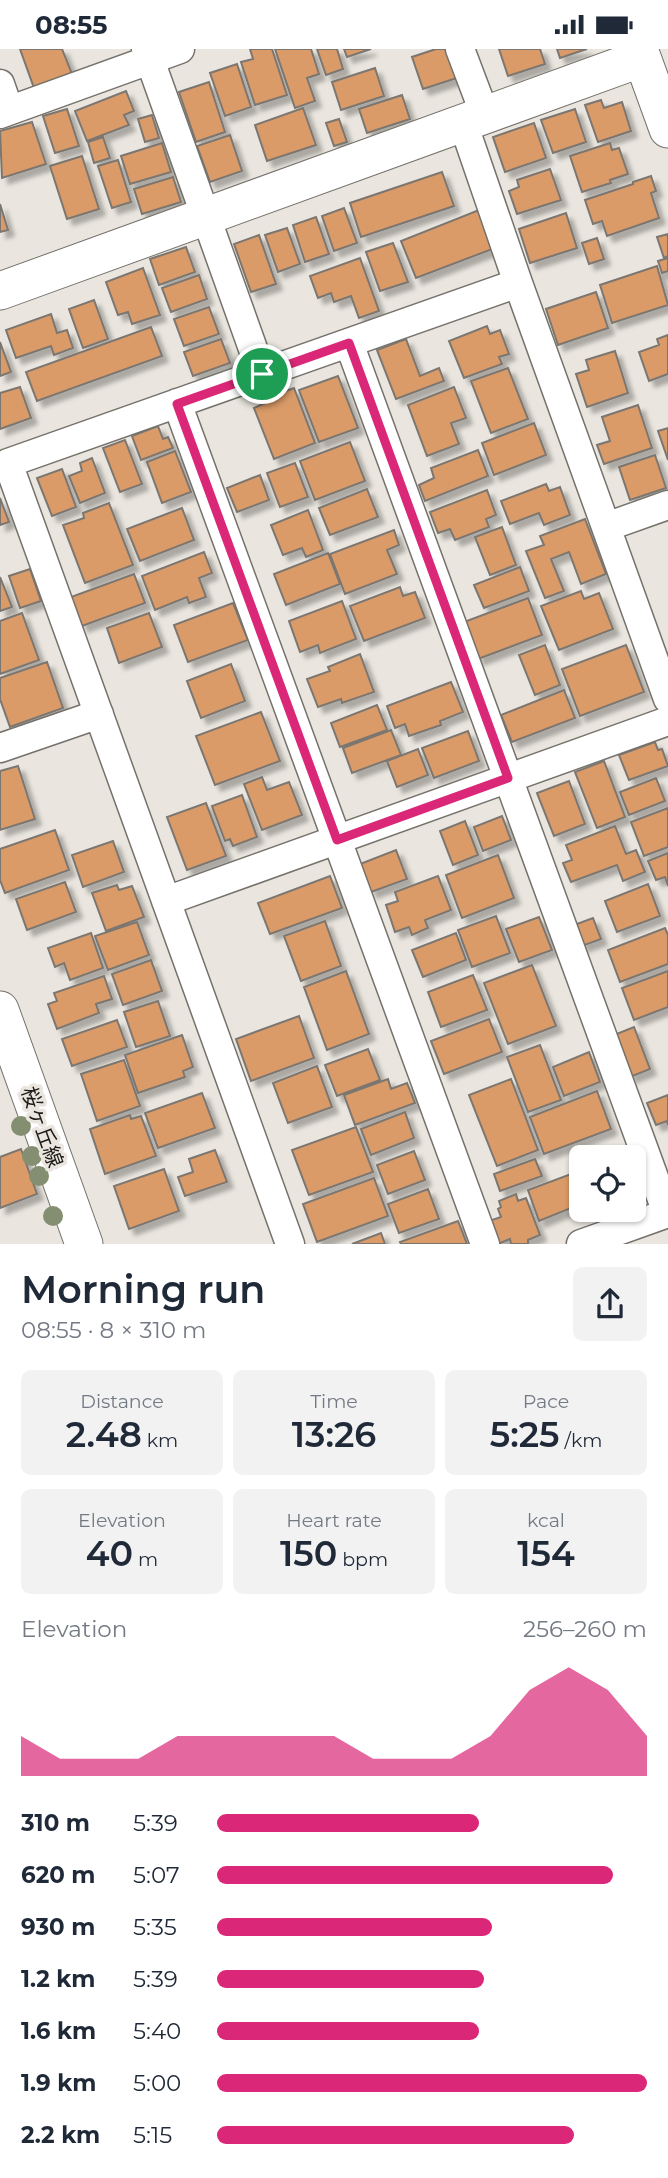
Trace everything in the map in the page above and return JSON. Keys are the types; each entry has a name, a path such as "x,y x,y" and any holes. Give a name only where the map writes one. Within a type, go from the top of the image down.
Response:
{"street":[{"path":"0,84 5,112 148,55 180,49"},
{"path":"460,49 474,119 519,283 668,699"},
{"path":"0,291 474,119 649,52 668,129"},
{"path":"148,55 262,374"},
{"path":"290,1244 8,463 519,283"},
{"path":"349,343 667,1213 581,1244"},
{"path":"177,404 485,1244"},
{"path":"606,527 668,505"},
{"path":"2,740 99,714"},
{"path":"166,901 668,721"},
{"name":"桜ヶ丘線","path":"0,1010 84,1244"}],"building":[{"path":"20,49 62,49 72,74 34,88"},
{"path":"250,49 272,49 287,95 255,105 241,62 253,59"},
{"path":"275,49 311,49 319,74 307,78 315,101 295,108"},
{"path":"317,49 337,49 343,69 326,75"},
{"path":"344,49 371,49 347,57"},
{"path":"436,49 454,49 463,76 423,89 412,57"},
{"path":"499,49 540,49 545,64 508,76"},
{"path":"557,49 587,49 560,58"},
{"path":"237,64 251,107 225,116 210,73"},
{"path":"375,68 384,96 341,110 332,82"},
{"path":"209,82 225,132 196,142 179,92"},
{"path":"126,91 134,111 124,115 129,125 87,141 75,111"},
{"path":"402,95 410,119 367,133 359,109"},
{"path":"601,100 604,108 622,102 631,131 598,142 585,105"},
{"path":"303,108 316,145 267,161 255,125"},
{"path":"67,109 79,146 55,153 43,116"},
{"path":"575,109 586,142 553,153 541,120"},
{"path":"152,115 159,138 145,142 138,119"},
{"path":"339,119 347,142 334,146 326,123"},
{"path":"32,122 46,164 2,178 0,131"},
{"path":"534,123 546,158 505,172 493,137"},
{"path":"230,135 242,171 210,182 197,146"},
{"path":"103,137 110,158 94,163 88,142"},
{"path":"162,143 171,172 130,184 121,156"},
{"path":"610,143 612,150 619,148 628,174 610,180 611,183 582,192 570,156"},
{"path":"82,156 99,209 67,219 50,166"},
{"path":"118,160 131,202 112,208 98,166"},
{"path":"550,169 561,200 517,214 509,191 519,187 517,180"},
{"path":"442,172 454,206 361,237 350,203"},
{"path":"651,176 656,191 651,193 659,218 607,236 602,221 593,224 585,200"},
{"path":"173,177 181,202 142,214 134,189"},
{"path":"0,204 8,230 0,232"},
{"path":"344,208 357,243 334,251 322,216"},
{"path":"479,210 495,248 416,278 401,241"},
{"path":"566,213 577,248 530,263 519,229"},
{"path":"316,217 329,254 305,262 293,225"},
{"path":"287,228 300,264 278,272 265,235"},
{"path":"668,234 668,256 664,258 657,237"},
{"path":"259,235 276,284 251,292 234,244"},
{"path":"597,238 604,259 589,264 582,243"},
{"path":"393,243 408,282 380,291 366,252"},
{"path":"186,247 195,272 159,285 150,259"},
{"path":"360,258 379,311 359,318 351,296 334,302 331,293 318,298 310,276"},
{"path":"668,258 668,271 662,273 658,261"},
{"path":"657,266 668,305 612,323 600,285"},
{"path":"143,268 160,315 132,324 128,312 118,315 106,282"},
{"path":"199,275 207,299 171,312 162,288"},
{"path":"596,292 608,328 558,345 546,309"},
{"path":"94,300 108,339 83,348 69,309"},
{"path":"209,307 219,334 184,346 174,319"},
{"path":"51,314 57,333 67,330 73,348 54,355 51,346 16,358 6,330"},
{"path":"487,326 490,334 500,330 509,354 499,357 502,364 464,378 449,341"},
{"path":"151,327 162,356 37,401 26,372"},
{"path":"668,335 668,374 649,381 639,352 659,345 657,339"},
{"path":"221,339 230,363 193,376 184,352"},
{"path":"406,339 420,376 439,368 444,381 396,399 377,350"},
{"path":"0,342 11,372 0,376"},
{"path":"615,351 628,393 587,407 576,374 589,370 586,360"},
{"path":"508,368 528,419 491,433 471,381"},
{"path":"338,376 358,428 319,442 299,390"},
{"path":"20,387 31,418 0,429 0,393"},
{"path":"454,387 466,418 451,423 459,444 427,456 408,405"},
{"path":"294,388 315,443 274,459 254,408 265,403 264,399"},
{"path":"638,405 652,448 604,464 597,445 610,441 602,417"},
{"path":"534,423 546,455 494,475 482,443"},
{"path":"158,426 163,439 168,437 173,448 141,460 132,436"},
{"path":"668,428 668,460 658,431"},
{"path":"125,440 142,484 120,492 103,448"},
{"path":"350,442 365,481 315,500 300,461"},
{"path":"478,450 488,476 425,501 419,485 434,478 431,468"},
{"path":"175,451 191,492 162,503 147,462"},
{"path":"655,455 666,488 630,500 619,467"},
{"path":"92,458 105,493 80,503 69,476 82,471 80,463"},
{"path":"295,463 308,497 280,507 267,473"},
{"path":"62,469 76,507 52,516 37,478"},
{"path":"260,475 269,500 237,512 227,488"},
{"path":"546,484 549,491 560,487 570,515 544,525 539,513 510,524 501,501"},
{"path":"367,489 378,517 330,535 319,508"},
{"path":"487,490 496,515 486,519 489,527 455,540 450,529 438,533 430,512"},
{"path":"0,498 9,522 0,525"},
{"path":"109,503 133,565 85,583 63,525 84,518 83,513"},
{"path":"182,508 194,540 140,561 127,529"},
{"path":"308,510 323,550 306,557 302,548 283,555 271,525"},
{"path":"585,519 606,574 581,584 569,552 551,559 564,591 545,598 526,551 544,545 540,536"},
{"path":"502,527 516,565 490,575 475,537"},
{"path":"394,530 399,545 387,550 397,574 345,594 330,554"},
{"path":"204,552 212,573 199,578 206,597 189,603 187,597 155,610 142,576"},
{"path":"328,553 340,584 286,605 274,574"},
{"path":"520,567 529,591 484,608 474,585"},
{"path":"30,569 41,601 20,608 9,576"},
{"path":"134,574 145,603 82,626 71,597"},
{"path":"0,577 12,607 0,611"},
{"path":"400,587 403,596 415,592 425,618 364,641 350,606"},
{"path":"581,591 584,599 599,593 613,629 559,650 541,606"},
{"path":"528,598 542,635 478,659 464,622"},
{"path":"342,601 356,639 320,653 318,645 300,652 289,621"},
{"path":"233,603 248,640 188,662 174,625"},
{"path":"22,613 39,660 0,674 0,621"},
{"path":"149,613 162,647 119,663 107,628"},
{"path":"545,645 560,685 535,695 519,655"},
{"path":"626,645 644,692 580,716 562,669"},
{"path":"360,654 374,692 342,703 341,699 318,707 307,679 330,671 328,667"},
{"path":"47,662 63,708 10,727 0,699 0,678"},
{"path":"231,664 245,701 201,718 187,681"},
{"path":"451,682 463,712 440,721 441,725 409,736 405,724 395,728 387,706"},
{"path":"564,690 575,718 512,742 501,715"},
{"path":"377,705 387,730 340,747 331,723"},
{"path":"261,712 280,761 215,785 196,736"},
{"path":"391,730 401,755 352,773 343,748"},
{"path":"468,731 479,761 434,778 422,748"},
{"path":"655,742 658,750 662,749 668,766 629,780 619,755"},
{"path":"418,749 428,775 397,787 387,761"},
{"path":"604,761 625,817 597,828 575,772"},
{"path":"18,766 35,819 0,830 0,771"},
{"path":"262,777 267,790 289,782 302,815 262,830 244,784"},
{"path":"656,778 665,801 629,815 620,792"},
{"path":"569,781 585,824 554,836 537,793"},
{"path":"242,795 257,837 233,846 230,839 225,841 212,806"},
{"path":"206,803 226,856 187,870 167,817"},
{"path":"668,808 668,847 644,856 631,822"},
{"path":"502,816 511,840 483,851 474,827"},
{"path":"465,821 478,855 453,865 440,831"},
{"path":"615,826 626,854 636,850 645,872 623,881 617,865 571,882 563,863 572,860 566,845"},
{"path":"55,830 69,870 5,893 0,880 0,849"},
{"path":"113,841 124,872 83,887 72,855"},
{"path":"396,850 407,879 371,892 360,864"},
{"path":"668,853 668,886 665,877 656,880 648,861"},
{"path":"498,855 514,898 462,918 446,875"},
{"path":"330,876 342,908 270,934 258,903"},
{"path":"438,876 451,910 425,920 428,928 412,935 409,927 395,932 386,905 398,901 395,892"},
{"path":"65,882 76,912 27,930 16,899"},
{"path":"648,884 660,916 617,932 605,901"},
{"path":"117,885 119,890 132,886 144,917 106,931 92,893"},
{"path":"496,916 510,953 472,967 458,930"},
{"path":"539,917 552,950 519,962 506,929"},
{"path":"593,918 601,939 582,946 574,925"},
{"path":"325,921 341,966 301,981 284,936"},
{"path":"137,922 149,955 108,970 95,936"},
{"path":"665,928 668,935 668,964 620,982 608,950"},
{"path":"91,933 103,968 70,980 64,963 55,967 48,948"},
{"path":"456,933 466,960 423,977 412,950"},
{"path":"151,960 162,991 123,1005 112,974"},
{"path":"532,965 556,1026 508,1044 484,983"},
{"path":"346,971 369,1034 327,1050 304,987"},
{"path":"668,971 668,1007 634,1020 622,988"},
{"path":"473,975 487,1010 441,1027 428,992"},
{"path":"104,976 112,999 96,1004 99,1013 57,1029 48,1004 57,1001 54,993"},
{"path":"158,1001 170,1036 136,1047 124,1012"},
{"path":"299,1016 314,1058 251,1081 236,1039"},
{"path":"489,1019 502,1052 444,1074 431,1041"},
{"path":"117,1020 127,1047 72,1066 62,1039"},
{"path":"634,1027 650,1069 630,1077 614,1035"},
{"path":"182,1035 193,1067 183,1071 185,1077 138,1093 125,1055"},
{"path":"540,1045 561,1100 528,1112 507,1057"},
{"path":"368,1049 380,1080 337,1096 325,1065"},
{"path":"589,1052 600,1082 564,1096 553,1067"},
{"path":"124,1060 140,1106 97,1121 81,1074"},
{"path":"317,1066 332,1107 288,1123 273,1083"},
{"path":"388,1079 391,1089 407,1083 415,1103 355,1125 344,1095"},
{"path":"511,1079 538,1150 497,1166 469,1095"},
{"path":"597,1091 611,1129 544,1154 530,1117"},
{"path":"202,1093 215,1128 158,1148 145,1113"},
{"path":"668,1095 668,1125 667,1121 656,1125 647,1103"},
{"path":"405,1112 414,1138 371,1155 361,1129"},
{"path":"130,1115 131,1119 141,1116 156,1156 105,1174 90,1129"},
{"path":"356,1127 373,1172 309,1195 292,1150"},
{"path":"21,1149 37,1194 0,1208 0,1157"},
{"path":"215,1150 227,1182 185,1196 178,1177 193,1172 189,1159"},
{"path":"414,1151 425,1180 388,1194 377,1165"},
{"path":"535,1159 542,1176 500,1191 494,1174"},
{"path":"164,1169 179,1211 129,1229 114,1186"},
{"path":"569,1175 569,1209 539,1221 528,1190"},
{"path":"374,1178 388,1216 317,1242 303,1204"},
{"path":"428,1189 439,1219 399,1233 388,1204"},
{"path":"516,1194 518,1201 526,1198 540,1235 528,1240 528,1244 511,1244 510,1239 498,1244 489,1221 501,1217 499,1201"},
{"path":"458,1221 467,1244 400,1242"},
{"path":"381,1233 385,1244 352,1244"}],"route":[{"path":"349,343 508,778 337,840 177,404 262,374 349,343"}]}
